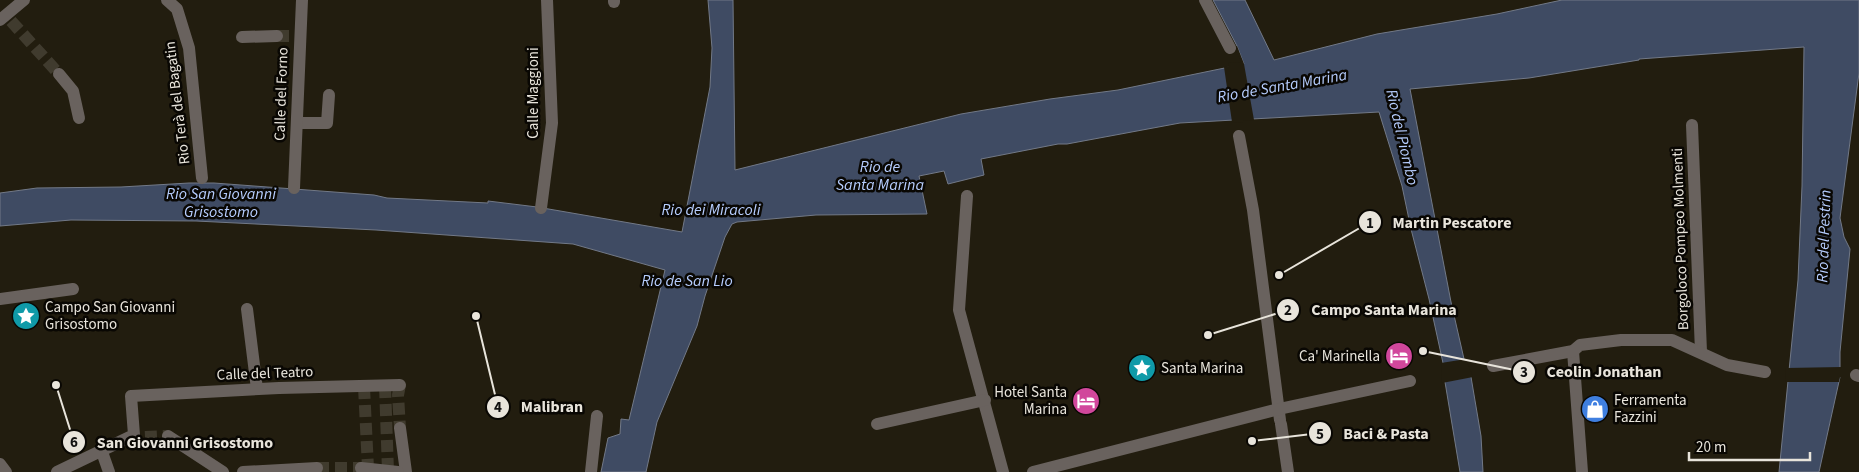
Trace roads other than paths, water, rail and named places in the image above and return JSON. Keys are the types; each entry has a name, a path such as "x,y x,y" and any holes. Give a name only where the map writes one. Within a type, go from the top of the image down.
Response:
{"street":[{"path":"6,19 24,0"},
{"name":"Rio Terà del Bagatin","path":"168,0 177,9 189,48 202,178"},
{"name":"Calle del Forno","path":"294,188 297,123 297,36 302,0"},
{"name":"Calle Maggioni","path":"541,208 552,123 547,0"},
{"path":"1205,0 1230,48"},
{"path":"242,37 277,36"},
{"path":"59,74 73,91 80,118"},
{"path":"297,123 327,123 329,95"},
{"name":"Borgoloco Pompeo Molmenti","path":"1692,125 1701,352"},
{"path":"1239,136 1262,257 1288,472"},
{"path":"967,196 959,310 1003,472"},
{"path":"0,299 73,289"},
{"path":"247,308 257,390"},
{"name":"Borgoloco Pompeo Molmenti","path":"1573,351 1580,345 1620,340 1672,340 1726,365 1765,372"},
{"path":"1493,366 1573,351 1582,472"},
{"path":"1033,472 1280,418 1296,405 1410,381"},
{"name":"Calle del Teatro","path":"102,452 140,436 131,396 400,385"},
{"path":"877,424 986,404"},
{"path":"591,472 597,416"},
{"path":"400,428 406,472"},
{"path":"168,436 223,472"},
{"path":"57,472 102,452 109,472"},
{"path":"0,464 6,472"},
{"path":"243,472 317,468"},
{"path":"361,468 398,472"}],"water":[{"path":"708,0 733,0 735,170 961,114 1118,90 1244,64 1237,46 1213,0 1245,0 1274,60 1377,34 1497,14 1562,0 1859,0 1859,73 1840,218 1844,237 1850,249 1840,352 1840,377 1819,472 1779,472 1798,280 1802,186 1804,47 1639,59 1529,78 1410,89 1451,302 1464,359 1471,377 1481,436 1483,472 1460,472 1443,363 1429,299 1402,186 1379,112 1180,123 981,159 984,175 948,184 944,171 919,176 927,214 816,215 732,224 725,237 697,326 657,422 646,472 601,472 608,438 620,434 621,419 629,420 665,270 573,244 376,230 196,221 71,220 0,226 0,193 37,188 214,183 374,195 387,198 488,203 488,201 537,207 682,232 710,87 712,48"}],"tunnel":[{"path":"11,21 59,74"},
{"path":"277,36 295,36"},
{"path":"400,385 398,395 400,428"},
{"path":"385,386 388,471"},
{"path":"364,387 368,468"},
{"path":"145,437 168,436"},
{"path":"317,468 361,468"}],"place":[{"name":"Martin Pescatore","path":"1279,275"},
{"name":"Campo San Giovanni Grisostomo","path":"26,316"},
{"name":"Malibran","path":"476,316"},
{"name":"Campo Santa Marina","path":"1208,335"},
{"name":"Ceolin Jonathan","path":"1423,351"},
{"name":"Ca' Marinella","path":"1399,356"},
{"name":"Santa Marina","path":"1142,368"},
{"name":"San Giovanni Grisostomo","path":"56,385"},
{"name":"Hotel Santa Marina","path":"1086,401"},
{"name":"Ferramenta Fazzini","path":"1595,409"},
{"name":"Baci & Pasta","path":"1252,441"}],"water label":[{"name":"Rio de Santa Marina","path":"1282,85"},
{"name":"Rio del Piombo","path":"1403,137"},
{"name":"Rio de Santa Marina","path":"880,175"},
{"name":"Rio San Giovanni Grisostomo","path":"221,202"},
{"name":"Rio dei Miracoli","path":"711,209"},
{"name":"Rio del Pestrin","path":"1823,236"},
{"name":"Rio de San Lio","path":"687,280"}]}
